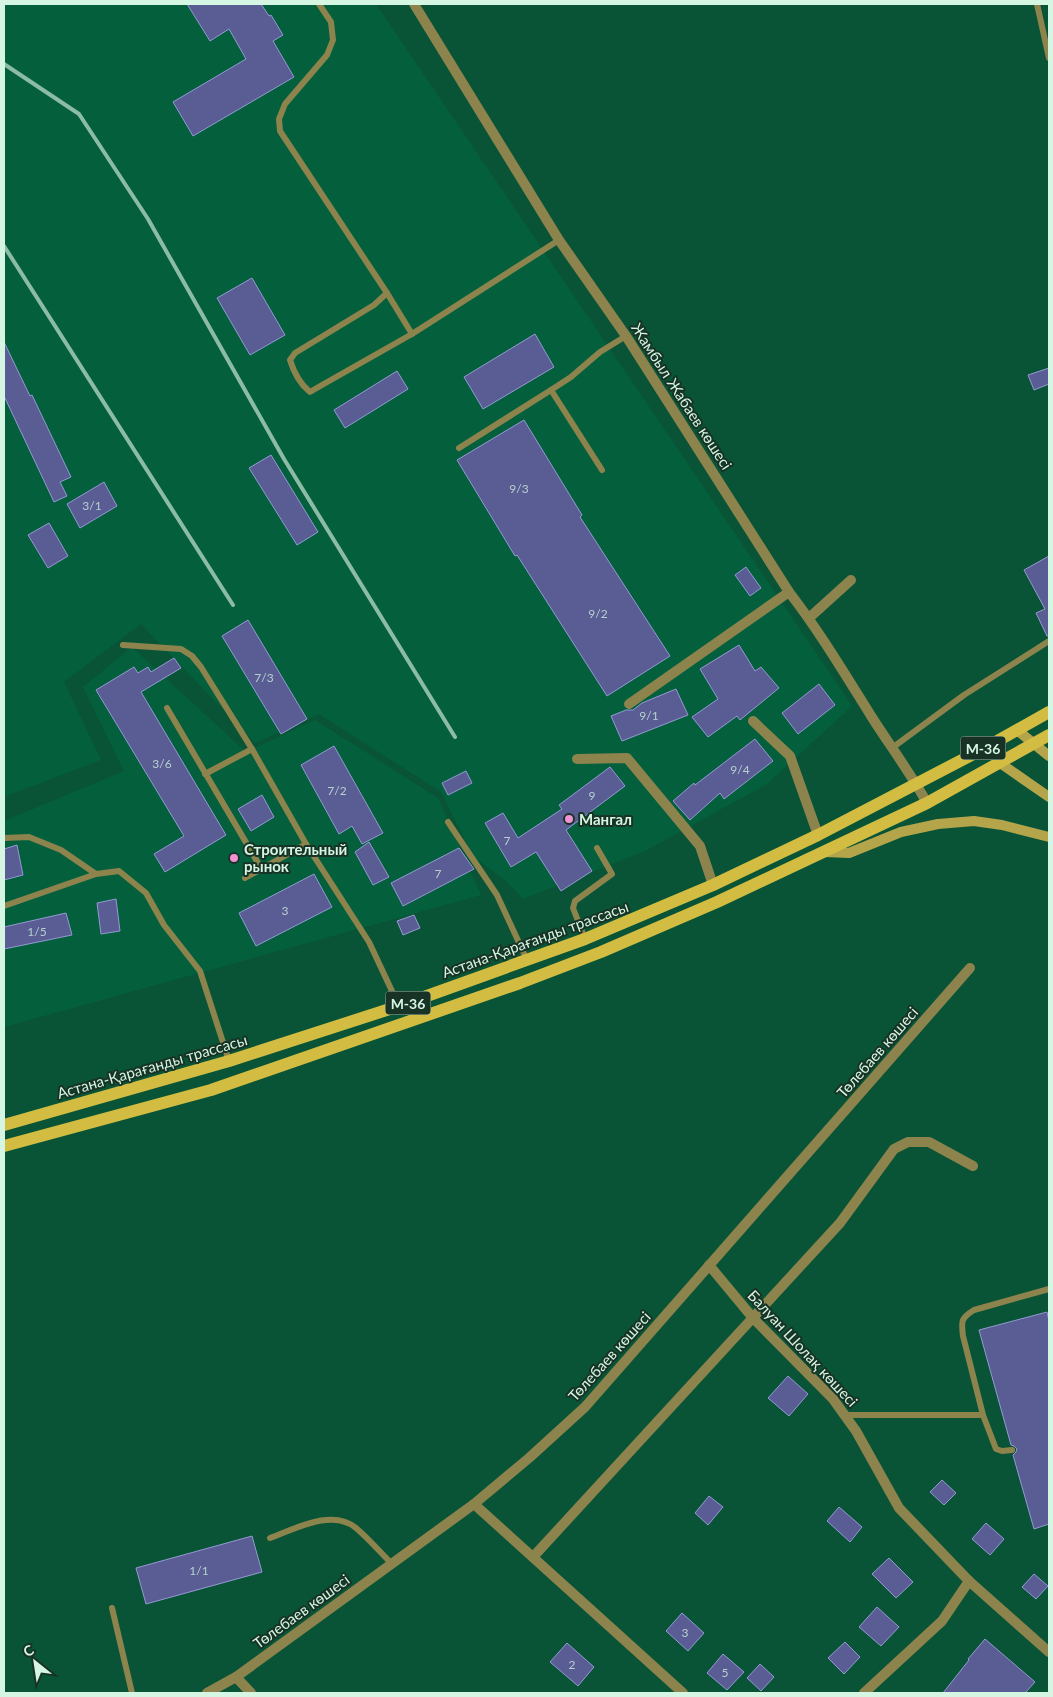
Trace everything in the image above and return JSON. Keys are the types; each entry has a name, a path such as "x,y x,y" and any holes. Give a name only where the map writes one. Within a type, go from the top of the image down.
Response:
{"main road":[{"name":"Астана-Қарағанды трассасы","path":"4,1125 229,1061 399,1006 585,940 713,886 818,835 1049,712"},
{"path":"1017,730 1049,756"},
{"name":"M-36","path":"4,1146 211,1090 520,983 601,952 699,910 927,803 1049,735"},
{"path":"993,743 1000,763 1049,797"},
{"path":"821,852 848,853 900,832 938,824 974,821 1002,824 1049,837"}],"street":[{"name":"Жамбыл Жабаев көшесі","path":"414,4 559,240 626,336 789,592 809,618 927,803"},
{"path":"809,618 851,580"},
{"path":"629,704 789,592"},
{"path":"753,722 790,756 818,835"},
{"path":"578,759 628,758 700,846 713,886"},
{"name":"Төлебаев көшесі","path":"207,1693 236,1677 474,1504 529,1458 585,1407 970,968"},
{"path":"532,1557 840,1223 894,1149 908,1142 929,1142 973,1166"},
{"name":"Балуан Шолақ көшесі","path":"709,1265 753,1318 833,1398 856,1431 899,1508 969,1581 1049,1652"},
{"path":"474,1504 683,1693"},
{"path":"864,1693 942,1622 969,1581"},
{"path":"236,1677 251,1693"}],"lane":[{"path":"318,4 331,22 333,40 327,55 285,104 279,119 280,131 412,334"},
{"path":"1037,4 1049,58"},
{"path":"387,293 374,305 295,353 290,360 293,369 303,386 310,392 412,334 559,240"},
{"path":"459,448 571,377 600,352 626,336"},
{"path":"551,390 602,470"},
{"path":"892,748 964,695 1049,641"},
{"path":"123,645 181,649 192,656 201,667 252,749 306,844 369,942 399,1006"},
{"path":"167,708 261,868"},
{"path":"205,774 252,749"},
{"path":"448,822 497,895 527,960"},
{"path":"4,838 29,837 61,850 96,874"},
{"path":"245,878 306,844"},
{"path":"585,940 573,908 575,901 612,874 597,848"},
{"path":"4,906 96,874 119,870 146,893 164,925 200,971 229,1061"},
{"path":"1012,1450 1002,1452 996,1449 983,1415 961,1323 966,1315 974,1310 1049,1289"},
{"path":"845,1415 983,1415"},
{"path":"270,1538 321,1520 341,1520 354,1527 392,1564"},
{"path":"112,1608 132,1693"}],"shaded area":[{"path":"4,4 376,4 852,706 767,784 645,851 523,899 507,882 473,856 441,792 319,714 255,743 141,624 64,682 101,760 6,796 4,793"},
{"name":"Строительный рынок","path":"132,647 246,752 315,720 438,798 481,895 4,1027 4,821 124,771 83,687"}],"building":[{"path":"187,4 261,4 269,16 271,15 283,35 273,41 294,77 193,136 173,102 246,59 229,29 210,41"},
{"path":"252,278 285,335 250,355 217,298"},
{"path":"535,334 554,367 483,409 464,377"},
{"path":"4,342 30,396 32,395 71,477 60,482 67,496 54,502 4,396"},
{"path":"1049,368 1049,384 1034,390 1028,375"},
{"path":"397,371 408,389 345,428 334,410"},
{"path":"524,420 582,515 580,517 670,656 607,696 517,555 515,556 457,460"},
{"path":"271,455 318,532 297,545 249,468"},
{"path":"104,482 117,506 80,528 67,504"},
{"path":"49,523 68,556 48,568 28,535"},
{"path":"1049,556 1049,636 1047,636 1036,613 1045,609 1024,570"},
{"path":"746,567 761,588 750,596 735,575"},
{"path":"248,620 307,719 281,734 222,636"},
{"path":"739,645 755,671 761,667 779,688 740,720 737,716 708,737 692,717 718,699 700,669"},
{"path":"174,658 181,668 141,692 226,835 165,872 154,854 184,836 96,690 134,667 138,673 148,667 151,672"},
{"path":"819,684 835,705 798,734 782,713"},
{"path":"676,689 688,715 622,741 611,716 626,710 633,710 642,703"},
{"path":"755,739 773,761 724,799 720,793 690,820 673,801 694,783 695,785"},
{"path":"334,746 383,833 362,844 352,826 339,834 301,765"},
{"path":"610,767 625,786 566,830 592,871 561,891 536,852 511,867 485,823 503,813 518,838 562,809 559,805"},
{"path":"466,771 472,783 448,795 442,783"},
{"path":"262,795 274,817 251,831 238,809"},
{"path":"369,842 389,877 373,885 355,852"},
{"path":"17,845 23,875 4,880 4,849"},
{"path":"459,848 474,869 403,906 391,883"},
{"path":"314,874 332,907 256,946 239,913"},
{"path":"116,899 120,931 101,934 97,903"},
{"path":"66,913 72,935 4,949 4,927"},
{"path":"414,915 420,928 403,935 397,921"},
{"path":"1047,1312 1049,1321 1049,1524 1034,1529 1013,1455 1017,1449 1011,1445 979,1330"},
{"path":"788,1376 808,1394 789,1416 768,1398"},
{"path":"942,1480 956,1493 944,1505 930,1492"},
{"path":"709,1496 723,1507 708,1525 695,1513"},
{"path":"839,1507 862,1527 850,1542 827,1521"},
{"path":"986,1523 1004,1539 990,1555 972,1539"},
{"path":"252,1536 262,1572 146,1604 136,1568"},
{"path":"889,1558 913,1582 896,1598 872,1574"},
{"path":"1034,1574 1048,1586 1036,1599 1022,1587"},
{"path":"877,1607 899,1627 881,1646 859,1627"},
{"path":"682,1613 704,1633 688,1651 666,1631"},
{"path":"985,1639 1035,1682 1025,1693 943,1693 968,1659"},
{"path":"845,1642 860,1657 844,1674 828,1658"},
{"path":"567,1643 594,1667 578,1686 550,1662"},
{"path":"723,1654 744,1672 727,1690 707,1673"},
{"path":"760,1664 774,1677 761,1691 747,1678"}],"railway":[{"path":"4,64 79,114 148,219 284,459 455,737"},
{"path":"4,246 233,605"}],"place":[{"name":"Мангал","path":"569,819"},
{"name":"Строительный рынок","path":"234,858"}]}
